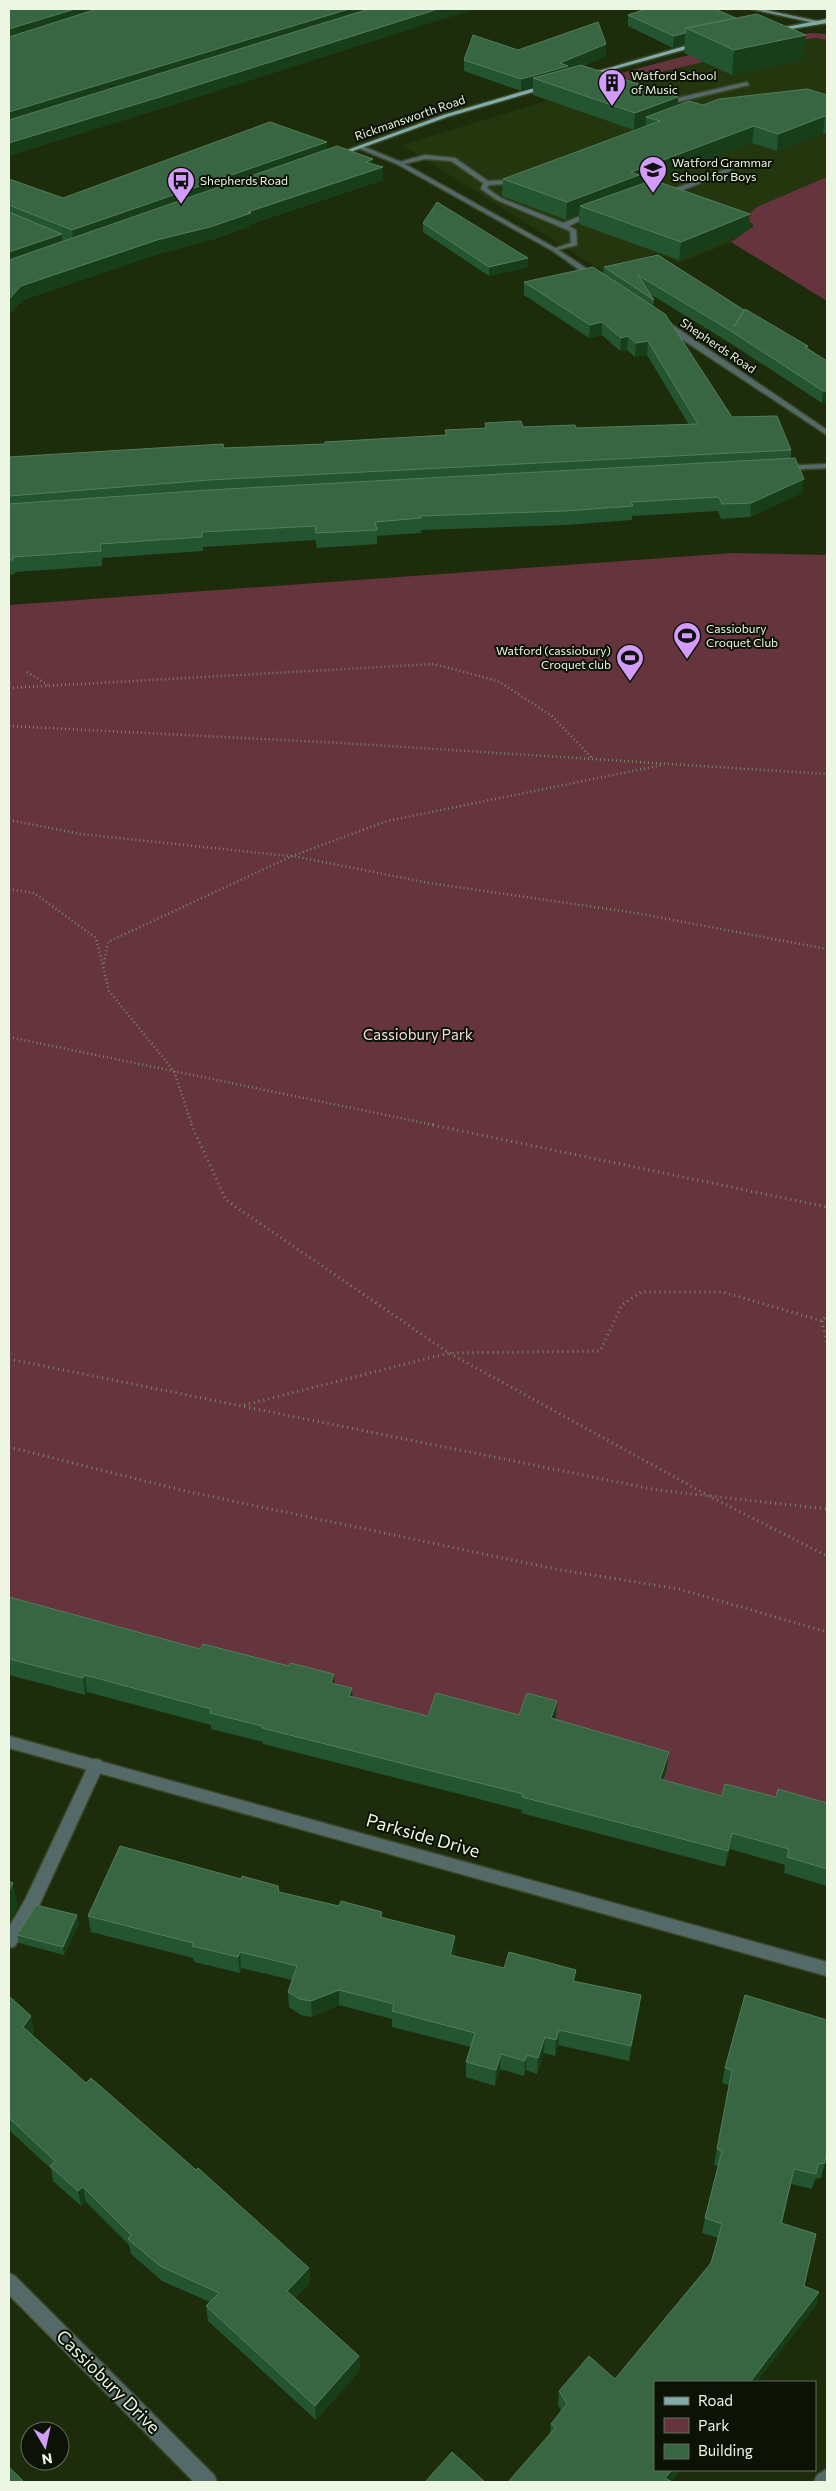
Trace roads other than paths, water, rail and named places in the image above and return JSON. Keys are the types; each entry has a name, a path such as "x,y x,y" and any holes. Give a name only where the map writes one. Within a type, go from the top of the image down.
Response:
{"main road":[{"path":"762,32 827,20"},
{"path":"581,76 709,42"},
{"name":"Rickmansworth Road","path":"324,160 445,116 555,84"}],"street":[{"path":"754,9 765,22"},
{"path":"754,9 827,25"},
{"path":"581,76 600,80"},
{"path":"669,102 747,84"},
{"path":"653,98 684,108"},
{"path":"360,147 399,164 555,250 604,283"},
{"path":"399,164 425,157 453,159 487,183 509,182 527,175"},
{"path":"655,193 681,188 729,170"},
{"path":"487,183 483,188 499,199 573,230 575,244 555,250"},
{"path":"562,226 606,208"},
{"name":"Shepherds Road","path":"654,317 827,433"},
{"path":"772,468 827,466"},
{"name":"Parkside Drive","path":"9,1742 827,1969"},
{"path":"9,1941 31,1905 96,1765"},
{"name":"Cassiobury Drive","path":"9,2282 206,2482"},
{"path":"824,2482 827,2479"}],"place":[{"name":"Watford School of Music","path":"612,107"},
{"name":"Watford Grammar School for Boys","path":"653,194"},
{"name":"Shepherds Road","path":"181,205"},
{"name":"Cassiobury Croquet Club","path":"687,660"},
{"name":"Watford (cassiobury) Croquet club","path":"630,682"}],"park label":[{"name":"Cassiobury Park","path":"418,1035"}]}
